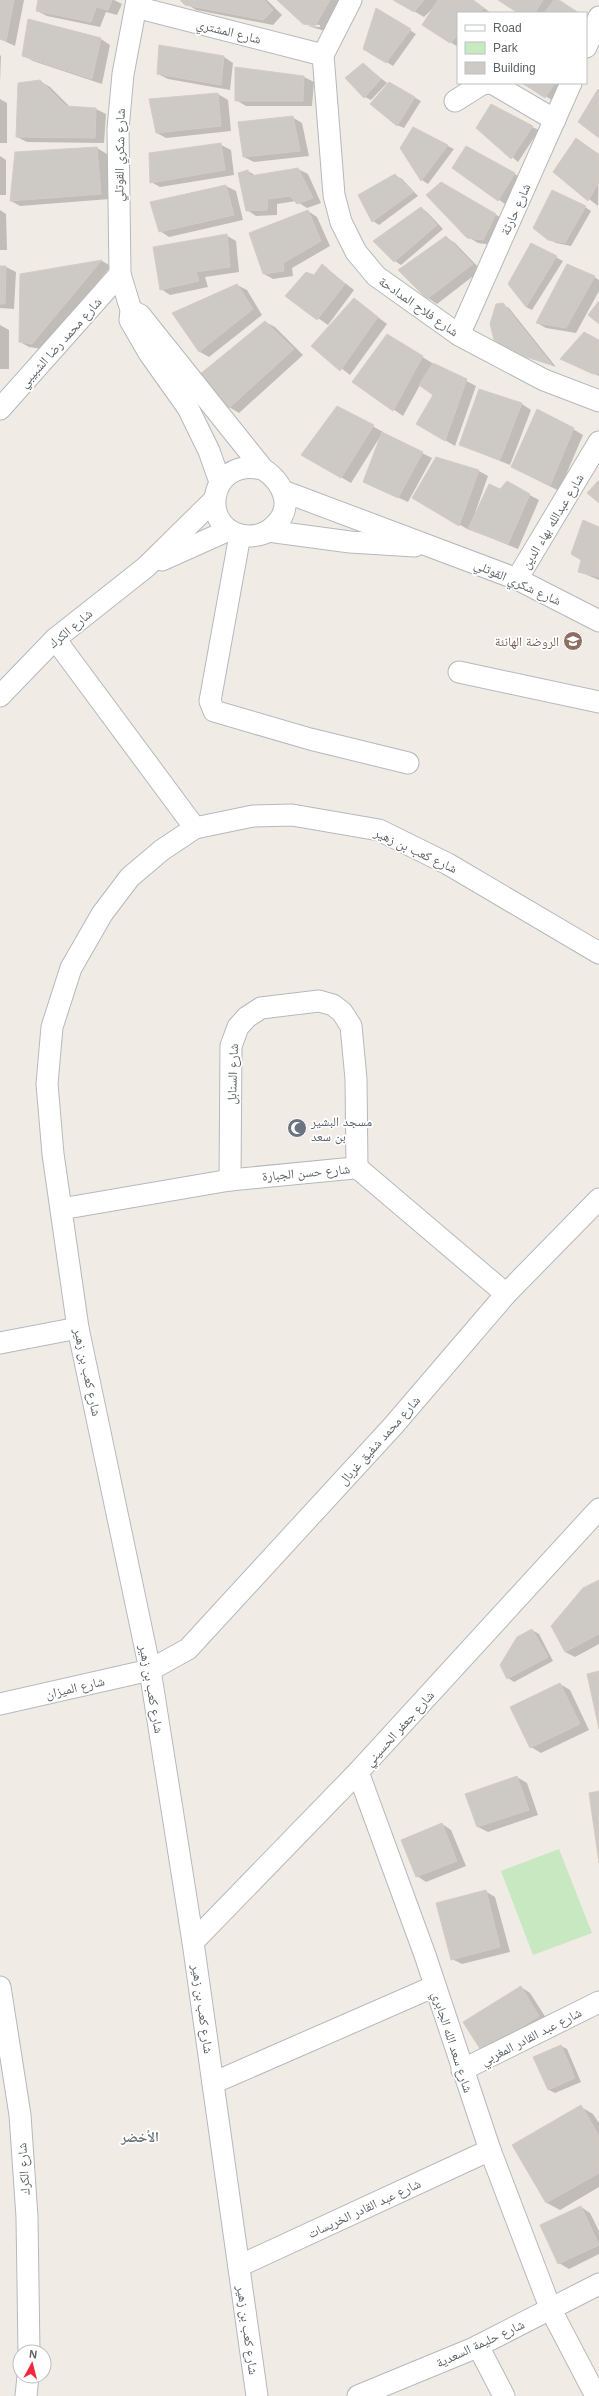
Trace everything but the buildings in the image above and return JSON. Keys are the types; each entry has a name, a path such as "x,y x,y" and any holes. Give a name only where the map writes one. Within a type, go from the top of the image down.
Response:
{"street":[{"path":"323,55 350,0"},
{"name":"شارع المشتري","path":"136,4 323,55"},
{"name":"شارع شكري القوتلي","path":"136,4 122,74 118,128 120,274 131,310 130,320 145,346 191,414 210,451 217,491"},
{"path":"587,45 599,17"},
{"name":"شارع فلاح المدادحة","path":"323,55 334,195 341,222 356,252 376,276 459,335 544,380 599,401"},
{"path":"455,101 482,84"},
{"path":"494,84 555,120"},
{"name":"شارع حارثة","path":"459,335 571,84"},
{"name":"شارع محمد رضا الشبيبي","path":"0,409 120,274"},
{"path":"131,310 140,315 263,469 276,478 283,490 285,502 283,514 277,524 268,531 255,536 234,533 221,522 216,512 217,491 228,473 239,468 252,466 263,469"},
{"name":"شارع عبدالله بهاء الدين","path":"517,579 599,442"},
{"name":"شارع شكري القوتلي","path":"283,490 517,579 599,621"},
{"name":"شارع الكرك","path":"0,696 55,639 146,566 217,491"},
{"name":"شارع شكري القوتلي","path":"268,531 350,542 436,548"},
{"path":"234,533 210,701 214,711 310,739 408,763"},
{"name":"شارع الكرك","path":"146,566 234,533"},
{"path":"55,639 195,828"},
{"path":"459,672 599,702"},
{"name":"شارع كعب بن زهير","path":"257,2396 193,1942 150,1670 78,1328 53,1154 47,1084 52,1027 61,995 71,968 102,914 130,877 162,850 195,828 253,816 292,815 379,830 448,864 599,953"},
{"name":"شارع السنابل","path":"230,1180 231,1046 238,1027 247,1017 261,1008 319,1001 333,1005 342,1012 351,1026 356,1078 357,1168"},
{"name":"شارع حسن الجبارة","path":"61,1209 230,1180 357,1168 506,1294"},
{"name":"شارع محمد شفيق غربال","path":"150,1670 176,1657 196,1642 393,1426 506,1294 599,1198"},
{"path":"0,1343 78,1328"},
{"name":"شارع جعفر الحسيني","path":"193,1942 358,1772 599,1509"},
{"name":"شارع الميزان","path":"0,1704 150,1670"},
{"name":"شارع سعد الله الجابري","path":"358,1772 435,1986 490,2150 551,2310 596,2396"},
{"path":"213,2083 435,1986"},
{"name":"شارع الكرك","path":"0,1987 20,2115 26,2217 29,2344"},
{"name":"شارع عبد القادر المغربي","path":"462,2070 599,2002"},
{"name":"شارع عبد القادر الخريسات","path":"239,2266 490,2150"},
{"name":"شارع حليمة السعدية","path":"358,2396 478,2346 551,2310 599,2284"},
{"path":"478,2346 504,2396"},
{"path":"26,2396 27,2384"}],"green space":[{"path":"559,1849 592,1933 533,1955 501,1871"}],"place":[{"name":"الروضة الهانئة","path":"573,641"},
{"name":"مسجد البشير بن سعد","path":"297,1128"}],"district":[{"name":"الأخضر","path":"140,2137"}]}
